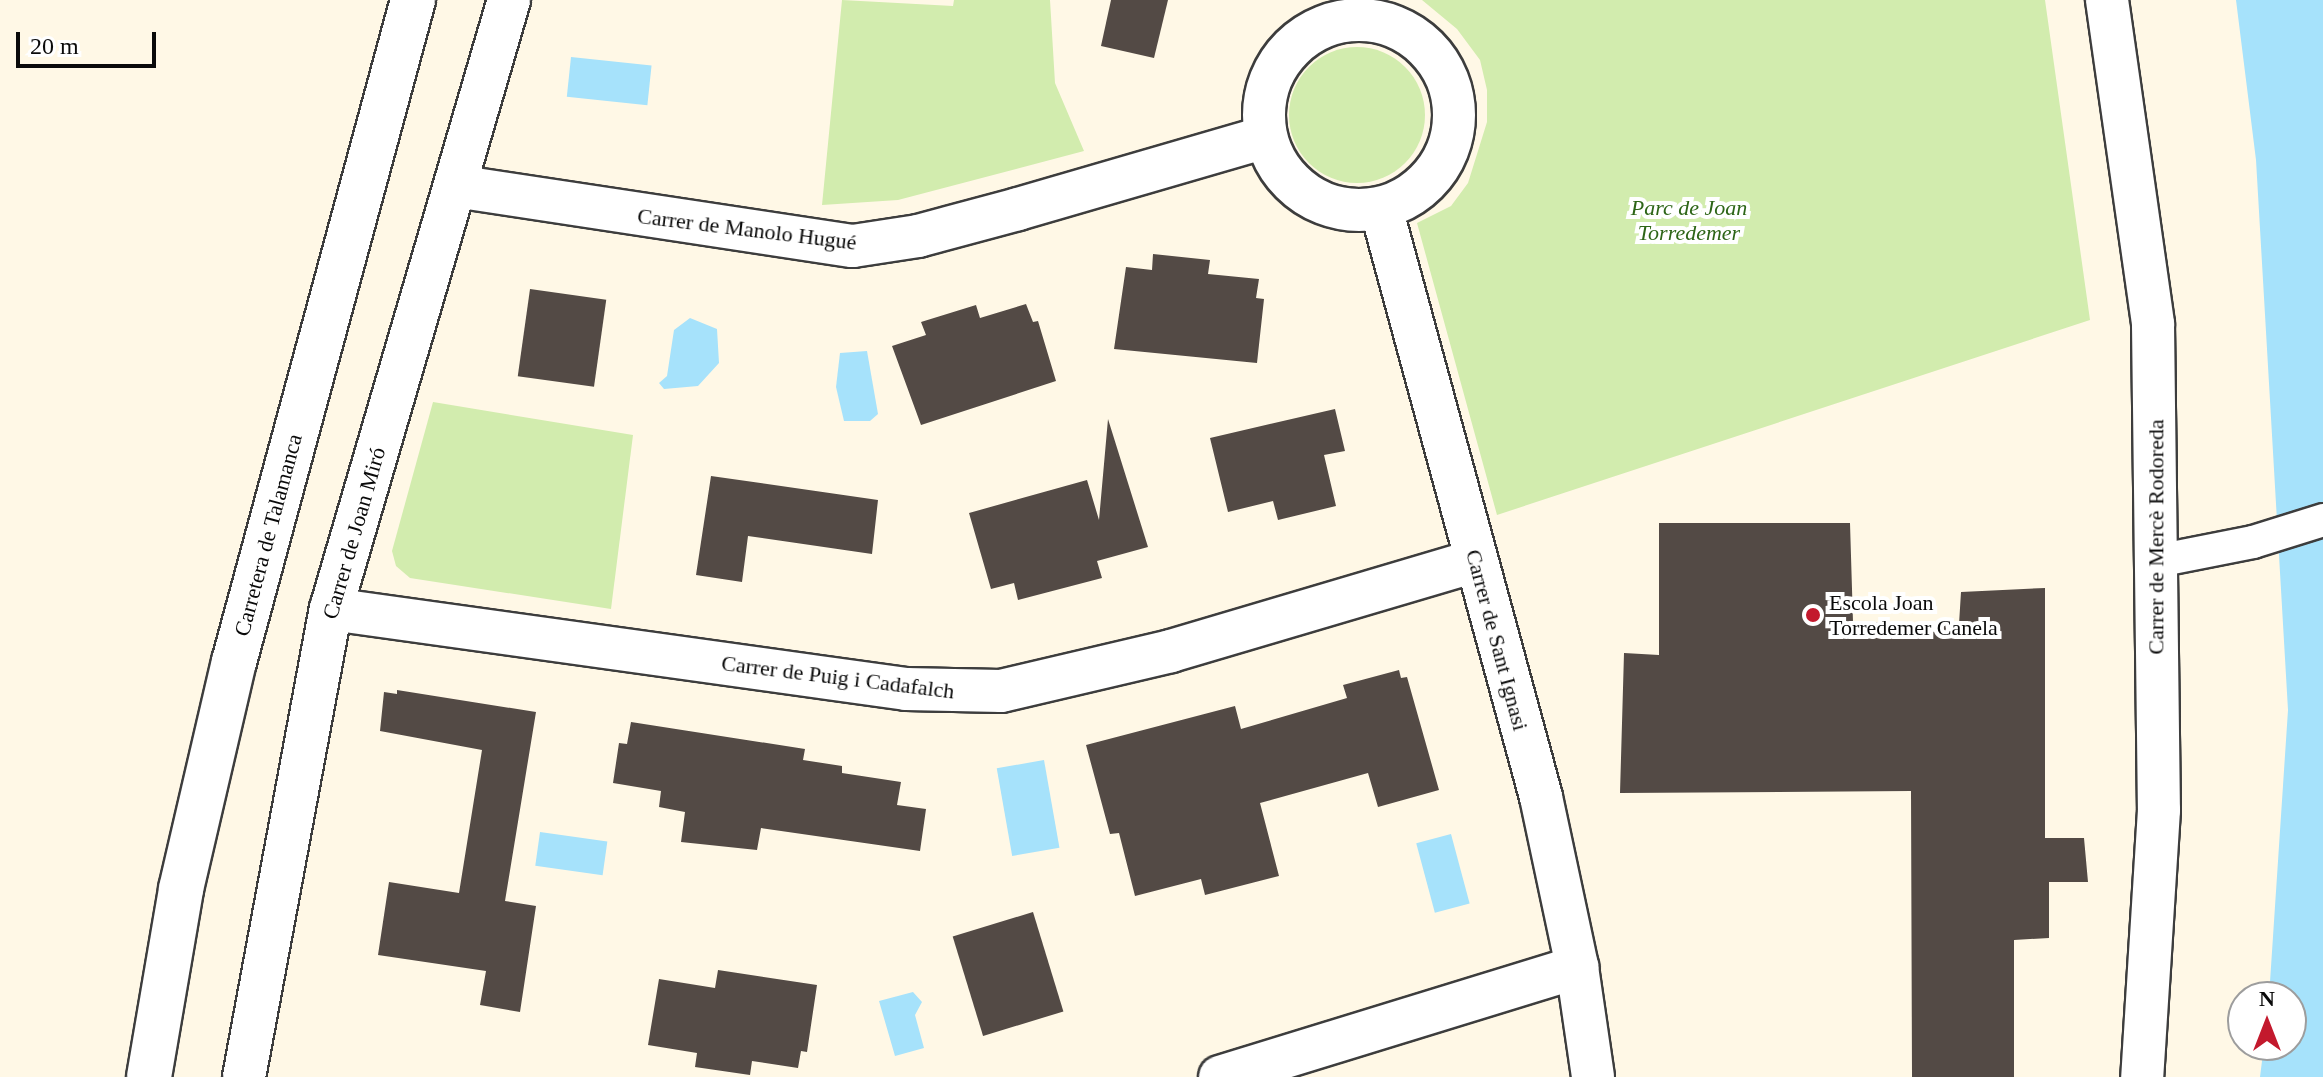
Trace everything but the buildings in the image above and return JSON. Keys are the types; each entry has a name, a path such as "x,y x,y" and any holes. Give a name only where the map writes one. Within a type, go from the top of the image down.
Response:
{"street":[{"name":"Carretera de Talamanca","path":"149,1077 181,889 234,662 413,0"},
{"name":"Carrer de Joan Miró","path":"244,1077 331,609 509,0"},
{"name":"Carrer de Mercè Rodoreda","path":"2107,0 2153,324 2159,810 2142,1077"},
{"path":"1336,11 1408,33 1432,53 1447,78 1453,102 1450,148 1433,175 1408,198 1381,208 1359,211 1326,205 1293,184 1266,137 1264,103 1275,70 1295,45 1336,11"},
{"name":"Carrer de Manolo Hugué","path":"455,186 853,246 918,236 1266,137"},
{"name":"Carrer de Sant Ignasi","path":"1381,208 1541,797 1577,967 1593,1077"},
{"path":"2157,561 2253,542 2323,520"},
{"name":"Carrer de Puig i Cadafalch","path":"331,609 892,687 1001,691 1171,651 1475,561"},
{"path":"1220,1077 1577,967"}],"green space":[{"path":"842,0 953,6 954,0 1050,0 1055,83 1084,151 898,200 822,205"},
{"name":"Parc de Joan Torredemer","path":"1422,0 2045,0 2090,320 1497,515 1417,223 1451,206 1468,183 1487,122 1487,90 1480,60 1457,29"},
{"path":"1357,47 1383,52 1405,67 1420,89 1425,115 1420,141 1405,163 1383,178 1357,183 1331,178 1309,163 1294,141 1289,115 1294,89 1309,67 1331,52"},
{"path":"433,402 633,435 611,609 410,578 396,566 392,551"}],"water":[{"path":"2236,0 2323,0 2323,1077 2260,1077 2262,1061 2307,1061 2307,981 2270,981 2288,710 2256,160"},
{"path":"571,57 652,65 647,105 567,97"},
{"path":"690,318 717,329 719,363 698,386 664,389 659,383 667,376 674,330"},
{"path":"867,351 878,414 870,421 844,421 836,387 840,353"},
{"path":"1044,760 1059,848 1012,856 997,768"},
{"path":"540,832 607,841 603,875 535,866"},
{"path":"1451,834 1470,904 1435,913 1416,843"},
{"path":"913,992 922,1002 915,1015 924,1048 895,1056 879,1001"}],"place":[{"name":"Escola Joan Torredemer Canela","path":"1813,615"}]}
